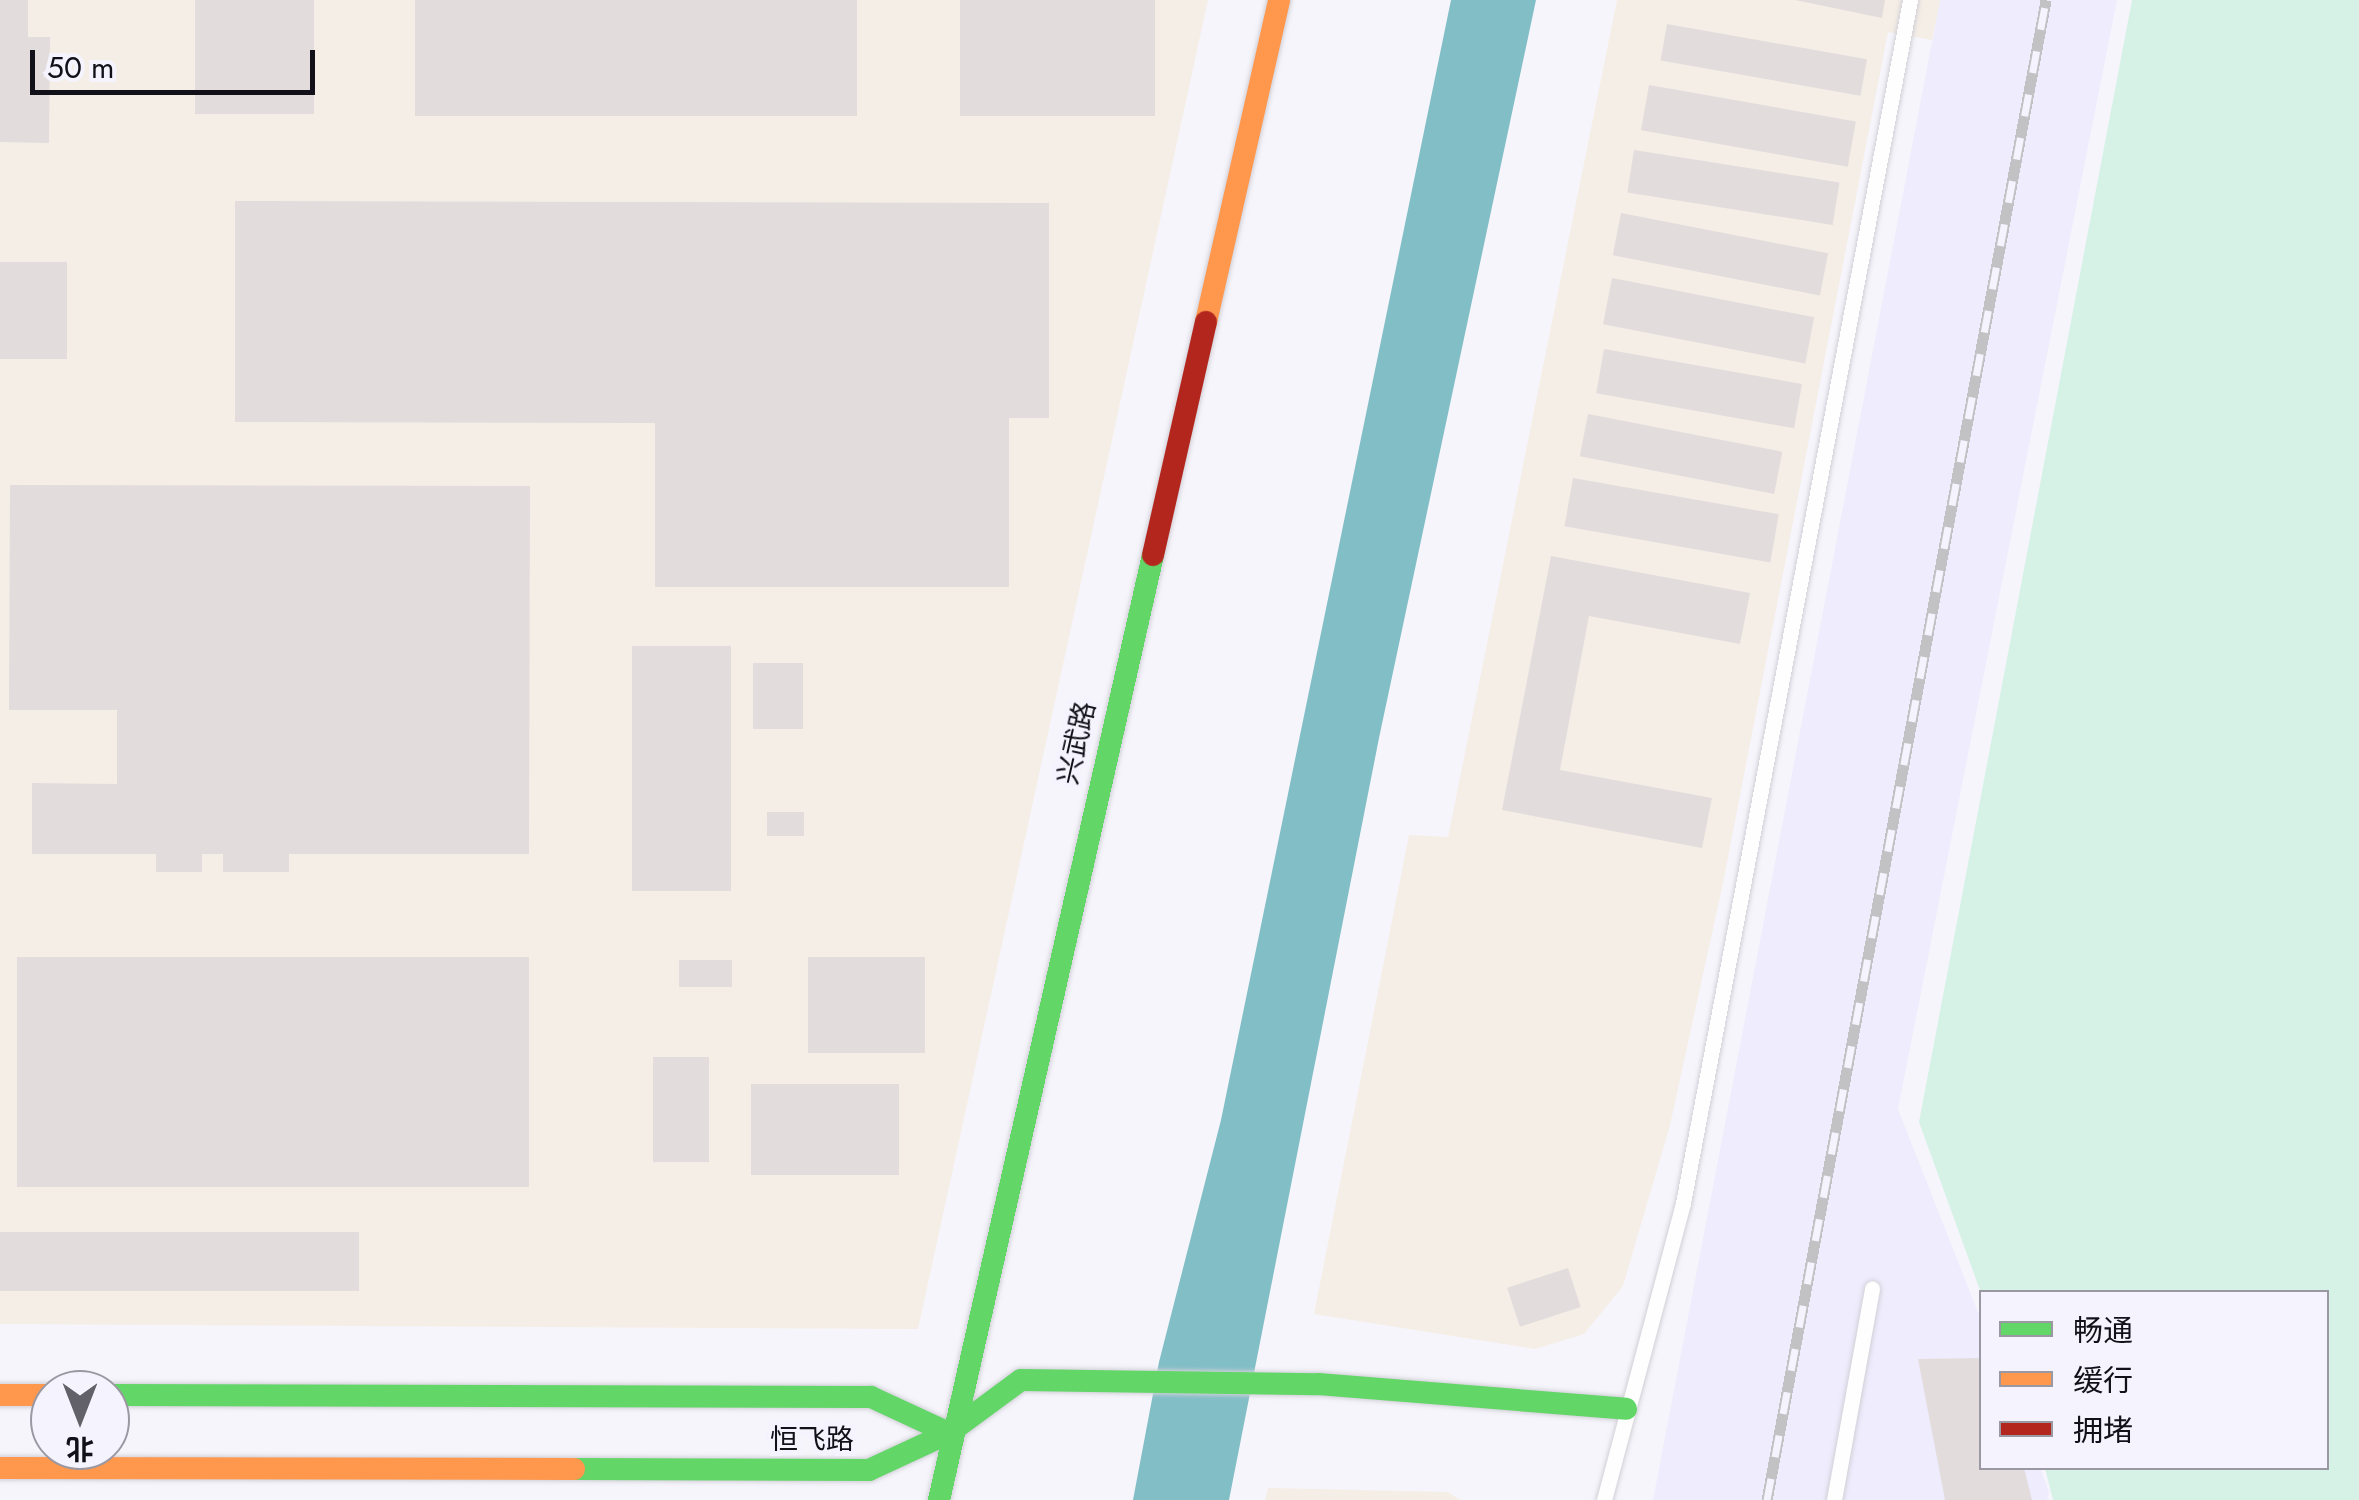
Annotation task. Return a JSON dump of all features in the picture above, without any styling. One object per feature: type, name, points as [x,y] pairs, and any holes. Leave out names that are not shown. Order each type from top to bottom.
[{"type":"street","name":"兴武路","points":[[938,1500],[949,1433],[1279,0]]},
{"type":"street","points":[[949,1433],[1021,1380],[1318,1384],[1626,1408]]},
{"type":"street","points":[[0,1394],[30,1395]]},
{"type":"street","name":"恒飞路","points":[[130,1395],[872,1397],[949,1433]]},
{"type":"street","name":"恒飞路","points":[[0,1468],[869,1470],[949,1433]]},
{"type":"lane","points":[[1604,1500],[1683,1203],[1910,0]]},
{"type":"lane","points":[[1834,1500],[1872,1288]]},
{"type":"shaded area","points":[[0,0],[1208,0],[918,1329],[0,1324]]},
{"type":"shaded area","points":[[1617,0],[1940,0],[1932,40],[1888,32],[1723,883],[1670,1125],[1623,1286],[1584,1334],[1535,1349],[1314,1314],[1409,835],[1448,837]]},
{"type":"shaded area","points":[[1940,0],[2117,0],[1898,1109],[1979,1315],[1979,1470],[2041,1470],[2049,1492],[2047,1500],[1653,1500]]},
{"type":"shaded area","points":[[1268,1488],[1448,1492],[1460,1500],[1265,1500]]},
{"type":"green space","points":[[2132,0],[2359,0],[2359,1500],[2053,1500],[2046,1470],[2329,1470],[2329,1290],[1980,1290],[1919,1122]]},
{"type":"water","points":[[1451,0],[1536,0],[1379,738],[1229,1500],[1133,1500],[1159,1362],[1221,1120]]},
{"type":"building","points":[[0,0],[28,0],[28,37],[50,37],[49,143],[0,142]]},
{"type":"building","points":[[195,0],[314,0],[314,114],[195,114]]},
{"type":"building","points":[[415,0],[857,0],[857,116],[415,116]]},
{"type":"building","points":[[960,0],[1155,0],[1155,116],[960,116]]},
{"type":"building","points":[[1795,0],[1885,0],[1882,18]]},
{"type":"building","points":[[1667,24],[1867,59],[1860,96],[1661,60]]},
{"type":"building","points":[[1649,85],[1856,121],[1848,167],[1641,130]]},
{"type":"building","points":[[1634,150],[1839,183],[1833,225],[1627,192]]},
{"type":"building","points":[[235,201],[1049,203],[1049,418],[1009,418],[1009,587],[655,587],[655,423],[235,422]]},
{"type":"building","points":[[1621,213],[1828,253],[1820,295],[1613,255]]},
{"type":"building","points":[[0,262],[67,262],[67,359],[0,359]]},
{"type":"building","points":[[1612,278],[1814,317],[1805,363],[1603,324]]},
{"type":"building","points":[[1604,349],[1802,384],[1794,428],[1596,393]]},
{"type":"building","points":[[1588,414],[1782,452],[1774,494],[1580,456]]},
{"type":"building","points":[[1573,478],[1779,514],[1770,563],[1564,526]]},
{"type":"building","points":[[10,485],[530,486],[529,854],[289,854],[289,872],[223,872],[223,854],[202,854],[202,872],[156,872],[156,854],[32,854],[32,783],[117,784],[117,710],[9,710]]},
{"type":"building","points":[[1551,556],[1750,593],[1740,644],[1589,616],[1560,770],[1712,798],[1702,848],[1502,810]]},
{"type":"building","points":[[632,646],[731,646],[731,891],[632,891]]},
{"type":"building","points":[[753,663],[803,663],[803,729],[753,729]]},
{"type":"building","points":[[767,812],[804,812],[804,836],[767,836]]},
{"type":"building","points":[[17,957],[529,957],[529,1187],[17,1187]]},
{"type":"building","points":[[808,957],[925,957],[925,1053],[808,1053]]},
{"type":"building","points":[[679,960],[732,960],[732,987],[679,987]]},
{"type":"building","points":[[653,1057],[709,1057],[709,1162],[653,1162]]},
{"type":"building","points":[[751,1084],[899,1084],[899,1175],[751,1175]]},
{"type":"building","points":[[0,1232],[359,1232],[359,1291],[0,1291]]},
{"type":"building","points":[[1568,1268],[1581,1307],[1520,1327],[1507,1288]]},
{"type":"building","points":[[1979,1358],[1979,1470],[2024,1470],[2032,1500],[1945,1500],[1918,1359]]},
{"type":"railway","points":[[1767,1500],[2046,0]]},
{"type":"traffic: fast","points":[[939,1500],[1153,555]]},
{"type":"traffic: fast","points":[[574,1469],[869,1470],[949,1433],[1021,1380],[1318,1384],[1626,1409]]},
{"type":"traffic: fast","points":[[130,1395],[871,1397],[949,1433]]},
{"type":"traffic: slow","points":[[1206,322],[1279,0]]},
{"type":"traffic: slow","points":[[0,1395],[30,1395]]},
{"type":"traffic: slow","points":[[0,1468],[574,1469]]},
{"type":"traffic: jam","points":[[1153,555],[1206,322]]}]
